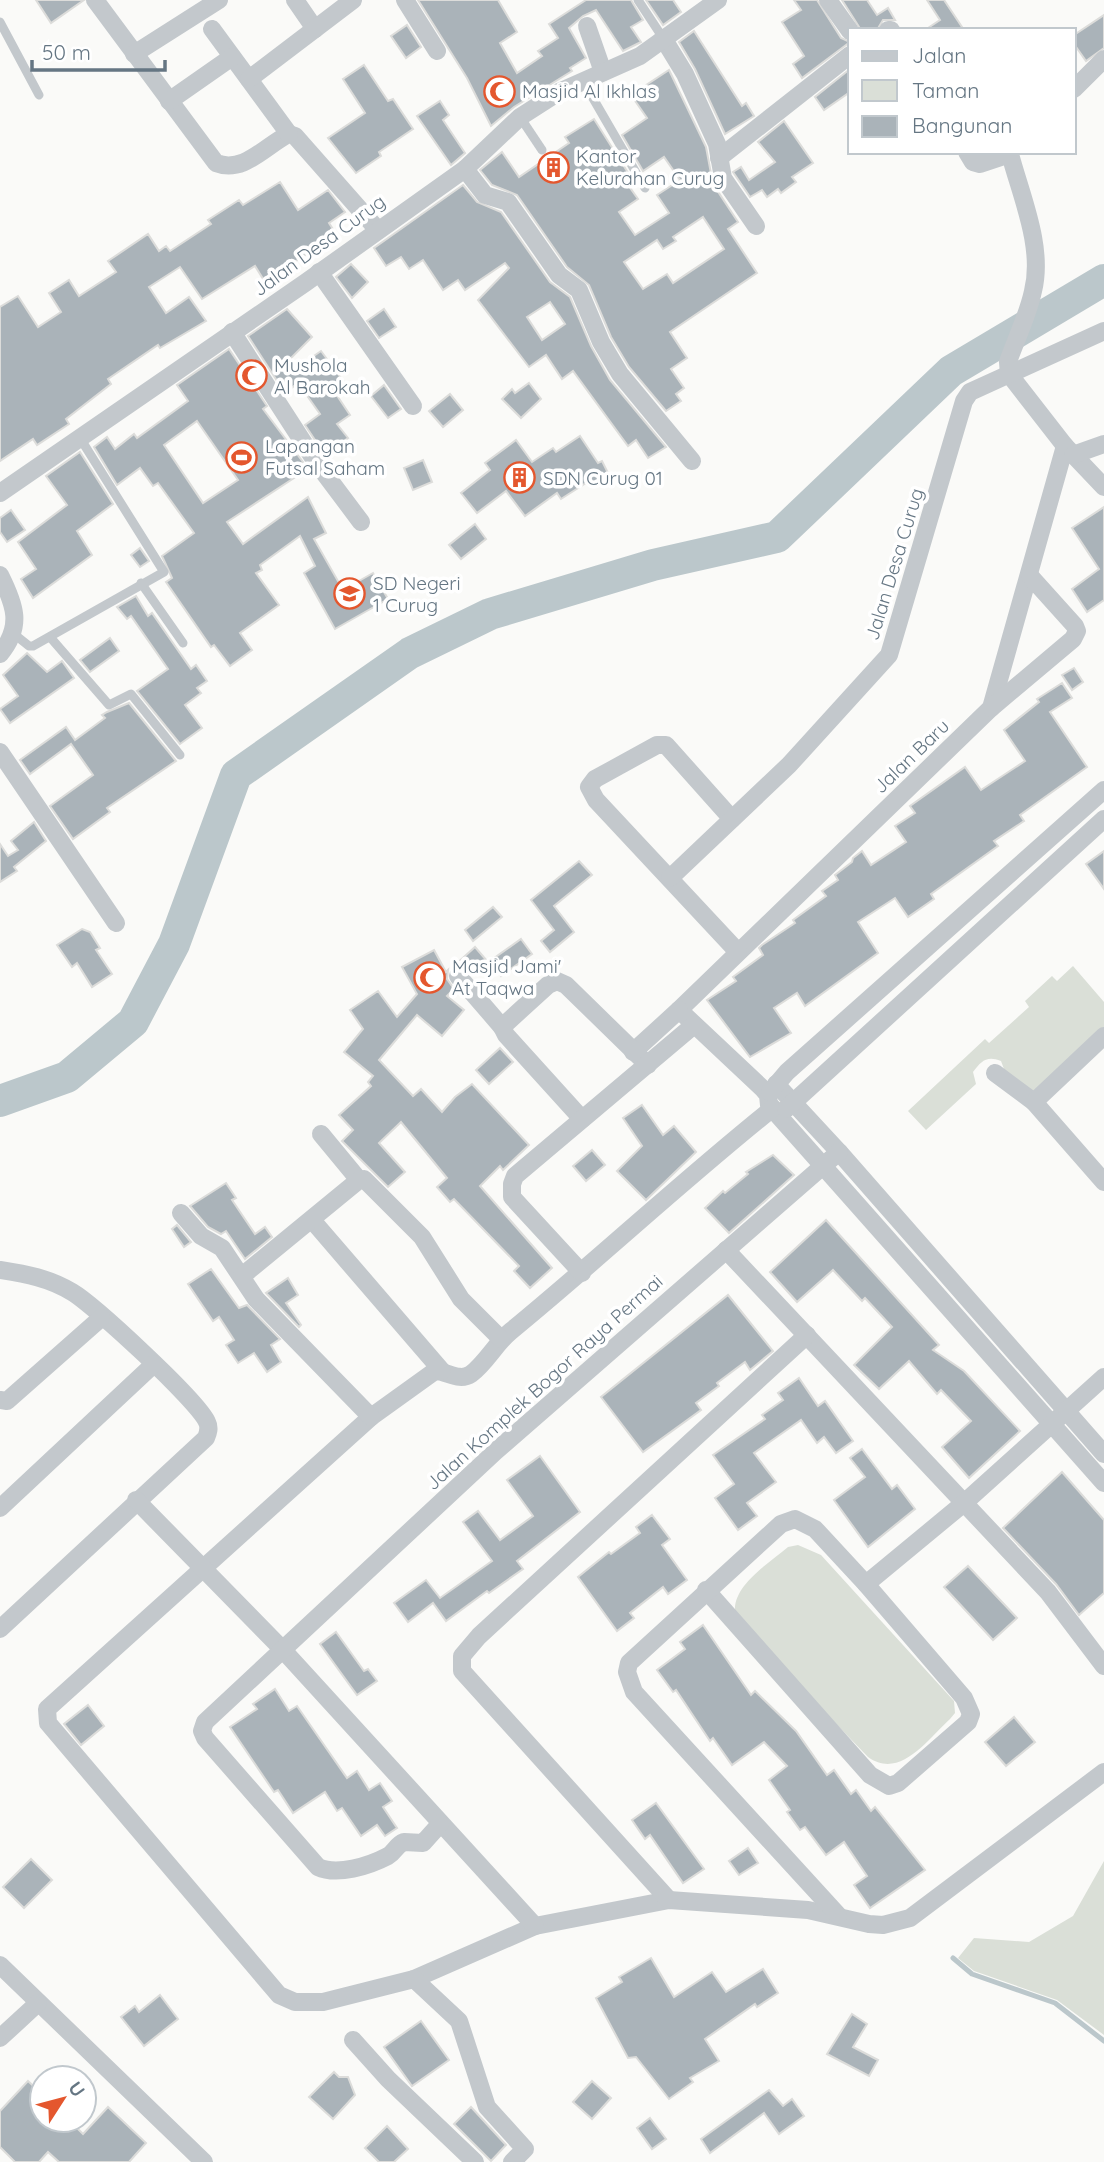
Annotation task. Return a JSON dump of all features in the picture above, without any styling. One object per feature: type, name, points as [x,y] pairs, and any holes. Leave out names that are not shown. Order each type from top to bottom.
[{"type":"street","points":[[95,0],[209,156],[225,166],[244,163],[289,134]]},
{"type":"street","points":[[134,54],[219,0]]},
{"type":"street","points":[[295,0],[315,29]]},
{"type":"street","points":[[249,79],[353,0]]},
{"type":"street","points":[[405,0],[437,51]]},
{"type":"street","name":"Jalan Desa Curug","points":[[0,493],[464,169],[520,117],[583,81],[640,56],[718,0]]},
{"type":"street","points":[[828,0],[848,28]]},
{"type":"street","points":[[586,26],[603,72]]},
{"type":"street","points":[[212,29],[289,134],[295,136],[377,229]]},
{"type":"street","points":[[663,38],[685,74],[717,144],[723,178],[756,226]]},
{"type":"street","points":[[169,101],[232,57]]},
{"type":"street","points":[[719,158],[848,57]]},
{"type":"street","points":[[1076,87],[1104,60]]},
{"type":"street","points":[[968,154],[973,162],[980,164],[1008,154]]},
{"type":"street","points":[[1011,154],[1037,266],[1033,293],[1022,318],[1009,368],[1069,450],[1104,487]]},
{"type":"street","points":[[464,169],[485,195],[508,201],[559,275],[579,290],[601,342],[620,374],[692,461]]},
{"type":"street","points":[[319,272],[412,406]]},
{"type":"street","name":"Jalan Desa Curug","points":[[670,878],[789,765],[889,654],[964,401],[980,385],[1009,368],[1104,331]]},
{"type":"street","points":[[232,332],[316,461],[360,522]]},
{"type":"street","points":[[1069,450],[1104,444]]},
{"type":"street","name":"Jalan Baru","points":[[634,1052],[991,708],[1069,450]]},
{"type":"street","points":[[0,575],[12,604],[14,634],[0,654]]},
{"type":"street","points":[[991,708],[1073,639],[1077,631],[1075,625],[1030,576]]},
{"type":"street","points":[[732,819],[666,745],[657,745],[595,779],[589,787],[590,793],[738,952]]},
{"type":"street","points":[[0,752],[116,923]]},
{"type":"street","points":[[312,1220],[442,1371],[457,1377],[471,1373],[501,1339],[582,1272],[1104,790]]},
{"type":"street","points":[[793,1101],[1104,819]]},
{"type":"street","points":[[983,899],[999,915]]},
{"type":"street","points":[[458,976],[506,1035],[582,1119]]},
{"type":"street","points":[[502,1027],[529,1001],[557,981],[648,1065]]},
{"type":"street","points":[[679,1010],[772,1099],[824,1165],[1104,1483]]},
{"type":"street","points":[[582,1272],[512,1197],[515,1176],[694,1025]]},
{"type":"street","points":[[1034,1102],[1104,1035]]},
{"type":"street","points":[[995,1073],[1034,1102],[1104,1182]]},
{"type":"street","points":[[772,1099],[793,1101],[1104,1454]]},
{"type":"street","points":[[321,1134],[359,1180],[369,1182],[422,1237],[461,1299],[501,1339]]},
{"type":"street","name":"Jalan Komplek Bogor Raya Permai","points":[[440,1824],[423,1843],[404,1842],[386,1857],[338,1872],[318,1867],[202,1731],[205,1722],[496,1451],[839,1152]]},
{"type":"street","points":[[242,1276],[359,1180]]},
{"type":"street","points":[[181,1213],[201,1236],[222,1248],[256,1299],[371,1417]]},
{"type":"street","points":[[726,1250],[1048,1592],[1104,1666]]},
{"type":"street","points":[[0,1270],[49,1280],[81,1298],[154,1364],[201,1414],[209,1430],[206,1438],[136,1500],[0,1629]]},
{"type":"street","points":[[0,1400],[6,1401],[101,1318]]},
{"type":"street","points":[[669,1900],[462,1671],[462,1656],[479,1636],[807,1335]]},
{"type":"street","points":[[0,1508],[154,1364]]},
{"type":"street","points":[[442,1371],[428,1374],[371,1417],[47,1709],[48,1723],[279,1995],[295,2002],[323,2002],[414,1979],[536,1926],[669,1900],[762,1905],[838,1915],[883,1925],[910,1918],[1104,1772]]},
{"type":"street","points":[[866,1584],[964,1503],[1104,1377]]},
{"type":"street","points":[[136,1500],[283,1650],[536,1926]]},
{"type":"street","points":[[706,1590],[870,1775],[890,1786],[898,1783],[968,1722],[971,1714],[964,1698],[866,1584],[816,1529],[795,1519],[781,1524],[706,1590],[629,1663],[629,1682],[646,1705],[838,1915]]},
{"type":"street","points":[[0,1965],[204,2162]]},
{"type":"street","points":[[414,1979],[459,2021],[487,2107],[525,2149],[512,2162]]},
{"type":"street","points":[[0,2038],[38,2003]]},
{"type":"street","points":[[353,2040],[395,2086],[475,2162]]},
{"type":"lane","points":[[638,0],[663,38]]},
{"type":"lane","points":[[0,22],[39,95]]},
{"type":"lane","points":[[583,81],[645,188]]},
{"type":"lane","points":[[520,117],[542,150]]},
{"type":"lane","points":[[14,634],[29,646],[50,637],[164,572],[80,438]]},
{"type":"lane","points":[[141,583],[183,643]]},
{"type":"lane","points":[[50,637],[109,705],[131,694],[180,755]]},
{"type":"green space","points":[[1073,966],[1104,1002],[1104,1047],[1037,1108],[1007,1077],[1001,1061],[985,1060],[973,1072],[976,1084],[926,1130],[908,1111],[985,1039],[989,1043],[1029,1007],[1025,1001],[1052,976],[1057,981]]},
{"type":"green space","points":[[798,1545],[821,1555],[954,1701],[955,1713],[950,1719],[902,1761],[880,1763],[868,1757],[738,1622],[735,1611],[742,1589],[759,1570],[788,1547]]},
{"type":"green space","points":[[1104,1861],[1104,2035],[1057,2000],[974,1971],[958,1958],[974,1938],[1029,1942],[1073,1916]]},
{"type":"building","points":[[36,0],[84,0],[51,23]]},
{"type":"building","points":[[418,0],[498,0],[517,32],[500,43],[517,73],[542,56],[538,51],[558,38],[549,24],[586,0],[631,0],[643,20],[631,27],[641,42],[623,51],[596,10],[583,16],[569,28],[586,58],[570,68],[572,71],[514,107],[491,126],[467,78]]},
{"type":"building","points":[[646,0],[673,0],[681,12],[663,25]]},
{"type":"building","points":[[794,0],[817,0],[841,38],[848,41],[802,78],[793,64],[804,56],[782,22],[801,10]]},
{"type":"building","points":[[842,0],[867,0],[877,15],[888,8],[895,20],[883,20],[878,28],[860,28]]},
{"type":"building","points":[[927,0],[944,0],[963,28],[928,28],[940,20]]},
{"type":"building","points":[[1104,15],[1104,48],[1086,61],[1076,47],[1076,34]]},
{"type":"building","points":[[407,25],[421,47],[406,58],[391,36]]},
{"type":"building","points":[[694,31],[742,106],[746,103],[754,116],[725,134],[695,69],[679,42]]},
{"type":"building","points":[[364,65],[388,101],[393,99],[413,129],[379,152],[381,156],[356,173],[328,138],[365,113],[343,79]]},
{"type":"building","points":[[669,70],[706,147],[713,184],[738,222],[728,229],[757,273],[670,332],[687,358],[671,369],[684,388],[676,394],[681,401],[666,411],[629,367],[611,337],[589,285],[567,267],[517,195],[492,185],[480,170],[502,152],[519,177],[569,143],[565,137],[594,119],[632,179],[626,182],[638,199],[619,212],[635,235],[669,213],[657,195],[680,180],[664,157],[643,171],[622,135],[647,118],[631,95]],"holes":[[[703,217],[724,249],[673,283],[667,274],[643,289],[624,262],[657,240],[663,249],[676,241],[673,237]]]},
{"type":"building","points":[[848,71],[848,93],[824,110],[815,97]]},
{"type":"building","points":[[440,101],[449,115],[443,120],[465,153],[451,165],[417,116]]},
{"type":"building","points":[[784,121],[813,163],[792,177],[796,182],[781,193],[778,189],[767,197],[762,190],[750,197],[733,172],[741,167],[749,180],[775,162],[758,142]]},
{"type":"building","points":[[280,182],[298,210],[328,190],[345,212],[329,223],[336,234],[265,282],[255,266],[202,299],[180,267],[149,287],[166,313],[189,297],[206,321],[160,348],[158,345],[108,379],[111,384],[66,419],[69,424],[37,445],[33,439],[0,461],[0,307],[18,296],[38,327],[61,312],[49,293],[69,280],[79,296],[116,272],[108,261],[148,234],[159,251],[166,246],[170,251],[211,224],[208,220],[239,200],[243,205]]},
{"type":"building","points":[[463,185],[477,202],[501,212],[550,282],[570,297],[591,346],[610,380],[666,447],[648,458],[636,440],[628,446],[573,371],[562,379],[546,355],[529,367],[478,300],[509,268],[505,263],[465,290],[458,280],[443,290],[423,260],[409,269],[401,257],[386,266],[374,248]],"holes":[[[550,302],[565,324],[542,340],[527,317]]]},
{"type":"building","points":[[351,264],[368,282],[352,298],[336,277]]},
{"type":"building","points":[[287,309],[312,337],[283,366],[289,373],[321,351],[347,386],[336,394],[350,415],[337,424],[348,438],[325,455],[305,425],[320,414],[298,383],[285,393],[248,336]]},
{"type":"building","points":[[384,309],[396,327],[379,338],[367,321]]},
{"type":"building","points":[[229,349],[267,406],[263,409],[303,462],[290,472],[294,478],[227,522],[243,544],[308,497],[326,533],[314,539],[343,590],[373,573],[388,599],[335,629],[304,573],[315,566],[300,536],[260,565],[262,570],[256,573],[279,605],[240,633],[252,650],[230,666],[214,645],[211,647],[166,582],[172,578],[162,556],[194,533],[158,483],[153,486],[140,468],[117,485],[94,447],[107,437],[115,449],[134,434],[137,438],[188,401],[177,385]],"holes":[[[197,421],[238,480],[203,503],[164,445]]]},
{"type":"building","points":[[529,383],[541,399],[521,418],[502,399],[512,389],[515,393]]},
{"type":"building","points":[[384,385],[401,409],[388,418],[371,396]]},
{"type":"building","points":[[450,394],[463,410],[443,427],[429,411]]},
{"type":"building","points":[[580,436],[598,463],[602,461],[609,475],[588,485],[586,483],[561,499],[557,493],[525,516],[506,491],[477,513],[461,493],[490,470],[485,463],[516,440],[532,462],[553,448],[556,452]]},
{"type":"building","points":[[80,452],[113,504],[77,531],[92,555],[33,598],[21,579],[36,569],[18,542],[67,505],[46,476]]},
{"type":"building","points":[[423,460],[432,482],[413,490],[404,468]]},
{"type":"building","points":[[1104,507],[1104,600],[1087,612],[1072,589],[1099,569],[1072,528]]},
{"type":"building","points":[[11,510],[25,530],[7,542],[0,532],[0,518]]},
{"type":"building","points":[[475,524],[486,539],[461,559],[449,545]]},
{"type":"building","points":[[140,548],[149,561],[140,567],[131,555]]},
{"type":"building","points":[[136,596],[148,616],[152,613],[191,669],[196,665],[207,681],[197,688],[201,693],[185,705],[202,728],[180,744],[137,691],[168,669],[131,616],[127,619],[117,607]]},
{"type":"building","points":[[110,638],[119,651],[90,672],[80,660]]},
{"type":"building","points":[[27,653],[47,672],[62,661],[74,678],[10,723],[0,709],[18,696],[3,675]]},
{"type":"building","points":[[1074,668],[1083,682],[1072,690],[1062,675]]},
{"type":"building","points":[[1062,683],[1072,698],[1050,712],[1087,767],[1020,815],[1024,821],[994,841],[998,846],[931,894],[934,899],[908,917],[895,898],[858,922],[878,953],[805,1006],[797,993],[774,1008],[791,1033],[750,1057],[707,1000],[736,981],[733,977],[763,955],[759,948],[762,945],[795,923],[793,920],[826,896],[822,891],[838,880],[835,875],[852,862],[853,858],[862,851],[871,865],[906,842],[895,826],[915,813],[910,806],[965,767],[981,790],[1025,761],[1004,730],[1039,702],[1037,699]]},
{"type":"building","points":[[129,703],[176,761],[107,808],[110,812],[73,839],[50,806],[93,775],[71,744],[30,774],[20,760],[66,727],[75,740],[105,718],[102,715]]},
{"type":"building","points":[[34,822],[46,841],[14,867],[17,871],[0,882],[0,844],[8,856],[18,850],[11,841]]},
{"type":"building","points":[[1104,851],[1104,889],[1086,864]]},
{"type":"building","points":[[579,861],[592,875],[554,906],[574,932],[550,952],[541,941],[554,930],[531,900]]},
{"type":"building","points":[[493,907],[502,917],[473,941],[465,930]]},
{"type":"building","points":[[82,929],[90,932],[100,948],[96,950],[112,974],[92,987],[77,963],[72,967],[57,945]]},
{"type":"building","points":[[521,939],[532,954],[501,976],[490,961]]},
{"type":"building","points":[[475,947],[487,961],[472,974],[462,966],[454,966]]},
{"type":"building","points":[[434,950],[446,972],[448,970],[447,979],[454,989],[447,996],[464,1010],[442,1036],[417,1015],[379,1060],[413,1096],[421,1089],[442,1112],[472,1084],[529,1145],[503,1170],[500,1166],[480,1186],[552,1268],[530,1288],[514,1271],[519,1266],[454,1199],[450,1202],[437,1187],[447,1178],[401,1122],[379,1143],[405,1172],[388,1187],[342,1141],[353,1130],[339,1115],[371,1086],[368,1082],[373,1076],[344,1052],[363,1029],[350,1010],[378,991],[397,1017],[417,994],[402,967]]},
{"type":"building","points":[[500,1048],[513,1062],[489,1084],[476,1070]]},
{"type":"building","points":[[642,1105],[663,1135],[674,1126],[696,1152],[646,1200],[617,1171],[642,1146],[623,1118]]},
{"type":"building","points":[[592,1150],[605,1165],[586,1181],[573,1166]]},
{"type":"building","points":[[773,1155],[794,1175],[729,1233],[705,1208],[723,1191],[725,1193],[748,1174],[746,1172]]},
{"type":"building","points":[[226,1183],[236,1198],[232,1200],[255,1234],[265,1227],[272,1237],[245,1259],[226,1231],[221,1234],[208,1227],[190,1206]]},
{"type":"building","points":[[826,1220],[939,1345],[933,1350],[964,1371],[1020,1431],[969,1478],[942,1447],[971,1421],[941,1390],[937,1394],[909,1361],[879,1389],[854,1365],[892,1327],[865,1298],[862,1301],[833,1270],[797,1302],[770,1272]]},
{"type":"building","points":[[177,1225],[191,1242],[184,1247],[172,1229]]},
{"type":"building","points":[[211,1269],[239,1308],[247,1305],[280,1339],[271,1345],[281,1362],[267,1372],[254,1353],[238,1363],[226,1345],[234,1340],[219,1317],[213,1321],[188,1284]]},
{"type":"building","points":[[288,1278],[298,1295],[286,1303],[301,1325],[299,1327],[266,1293]]},
{"type":"building","points":[[728,1295],[773,1351],[750,1370],[745,1362],[717,1383],[719,1386],[696,1403],[701,1410],[643,1452],[601,1397]]},
{"type":"building","points":[[799,1378],[818,1406],[825,1401],[853,1441],[836,1453],[824,1437],[817,1443],[801,1420],[754,1453],[776,1482],[747,1503],[757,1516],[738,1530],[715,1498],[734,1484],[713,1455],[765,1419],[762,1415],[783,1400],[778,1393]]},
{"type":"building","points":[[862,1449],[892,1489],[897,1485],[915,1509],[868,1547],[834,1500],[865,1477],[850,1458]]},
{"type":"building","points":[[540,1456],[580,1512],[517,1561],[523,1569],[446,1621],[433,1603],[408,1622],[394,1603],[426,1580],[440,1598],[492,1561],[463,1522],[478,1511],[500,1540],[533,1516],[507,1480]]},
{"type":"building","points":[[1062,1472],[1104,1520],[1104,1593],[1079,1615],[1056,1584],[1003,1528]]},
{"type":"building","points":[[652,1515],[670,1539],[662,1545],[687,1580],[668,1594],[663,1587],[630,1613],[634,1618],[617,1631],[578,1577],[609,1552],[611,1554],[640,1533],[636,1527]]},
{"type":"building","points":[[968,1566],[1017,1618],[993,1640],[944,1587]]},
{"type":"building","points":[[703,1625],[751,1695],[755,1691],[796,1731],[827,1775],[834,1770],[851,1794],[856,1790],[871,1811],[875,1807],[925,1870],[870,1908],[854,1885],[867,1876],[844,1842],[826,1855],[805,1827],[800,1830],[787,1812],[790,1810],[769,1780],[787,1766],[764,1742],[732,1765],[713,1738],[710,1741],[676,1690],[673,1692],[657,1670],[685,1649],[680,1642]]},
{"type":"building","points":[[336,1632],[364,1671],[368,1669],[377,1681],[357,1695],[320,1644]]},
{"type":"building","points":[[275,1689],[289,1711],[297,1706],[347,1778],[357,1771],[369,1790],[380,1783],[392,1801],[383,1807],[397,1828],[385,1836],[377,1825],[361,1836],[342,1808],[337,1811],[325,1792],[293,1813],[278,1790],[274,1792],[230,1727],[257,1709],[253,1704]]},
{"type":"building","points":[[88,1705],[104,1726],[81,1745],[64,1724]]},
{"type":"building","points":[[1014,1717],[1035,1742],[1006,1766],[985,1742]]},
{"type":"building","points":[[656,1803],[704,1869],[683,1883],[650,1835],[645,1839],[632,1820]]},
{"type":"building","points":[[748,1848],[758,1863],[739,1875],[729,1861]]},
{"type":"building","points":[[31,1859],[52,1880],[24,1908],[3,1887]]},
{"type":"building","points":[[651,1958],[674,1997],[712,1972],[726,1992],[763,1969],[778,1993],[757,2007],[755,2004],[705,2039],[719,2061],[690,2078],[693,2082],[669,2099],[636,2057],[628,2058],[596,1998],[622,1982],[619,1977]]},
{"type":"building","points":[[160,1995],[178,2019],[144,2046],[121,2017],[135,2006],[139,2012]]},
{"type":"building","points":[[852,2014],[867,2024],[853,2047],[878,2060],[869,2076],[827,2054]]},
{"type":"building","points":[[421,2021],[449,2060],[412,2086],[384,2047]]},
{"type":"building","points":[[334,2072],[339,2077],[348,2077],[355,2095],[333,2119],[309,2097]]},
{"type":"building","points":[[28,2081],[28,2134],[98,2134],[98,2118],[108,2107],[146,2143],[129,2162],[59,2162],[48,2152],[39,2162],[15,2162],[0,2147],[0,2111]]},
{"type":"building","points":[[592,2081],[611,2098],[592,2119],[573,2102]]},
{"type":"building","points":[[769,2090],[783,2106],[792,2099],[804,2116],[779,2134],[764,2113],[710,2153],[701,2139]]},
{"type":"building","points":[[471,2107],[506,2145],[491,2161],[454,2124]]},
{"type":"building","points":[[650,2118],[666,2139],[652,2149],[637,2128]]},
{"type":"building","points":[[387,2126],[408,2149],[394,2162],[379,2162],[365,2148]]},
{"type":"waterway","points":[[0,1101],[67,1077],[133,1022],[174,944],[236,775],[410,653],[490,614],[653,565],[777,537],[951,371],[1104,280]]},
{"type":"waterway","points":[[953,1958],[972,1974],[1055,2003],[1104,2041]]},
{"type":"place","name":"Masjid Al Ikhlas","points":[[499,91]]},
{"type":"place","name":"Kantor Kelurahan Curug","points":[[553,167]]},
{"type":"place","name":"Mushola Al Barokah","points":[[251,376]]},
{"type":"place","name":"Lapangan Futsal Saham","points":[[242,457]]},
{"type":"place","name":"SDN Curug 01","points":[[520,478]]},
{"type":"place","name":"SD Negeri 1 Curug","points":[[350,594]]},
{"type":"place","name":"Masjid Jami' At Taqwa","points":[[429,977]]}]
